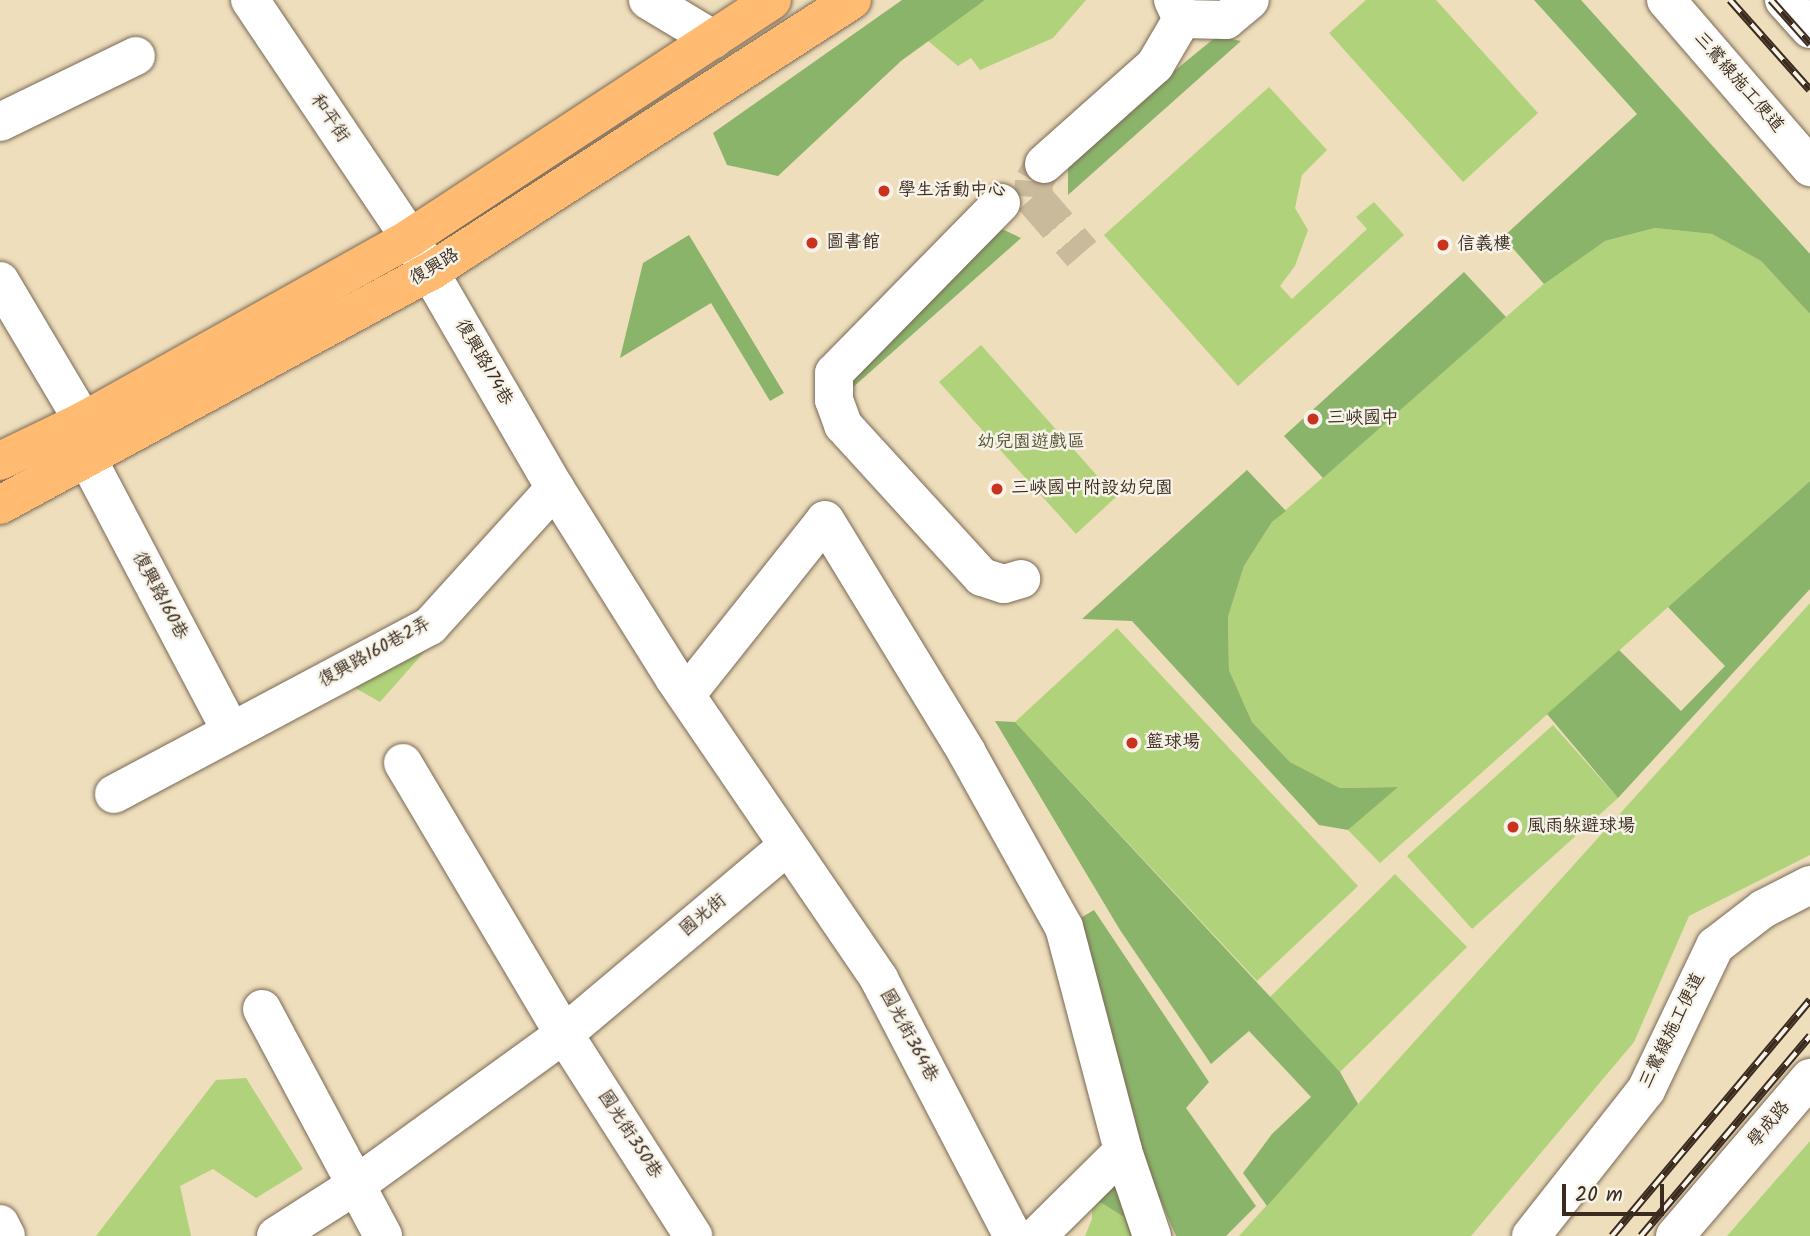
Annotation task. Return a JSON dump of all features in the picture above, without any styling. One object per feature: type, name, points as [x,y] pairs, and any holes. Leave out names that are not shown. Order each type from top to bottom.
[{"type":"main road","points":[[0,461],[83,421],[410,238],[772,0]]},
{"type":"main road","name":"復興路","points":[[0,505],[88,460],[430,272],[852,0]]},
{"type":"street","name":"和平街","points":[[250,0],[410,238]]},
{"type":"street","points":[[649,0],[713,39]]},
{"type":"street","points":[[1044,164],[1155,65],[1178,10],[1226,20],[1250,0]]},
{"type":"street","name":"三鶯線施工便道","points":[[1666,0],[1810,167]]},
{"type":"street","points":[[1784,0],[1810,29]]},
{"type":"street","points":[[0,122],[136,56]]},
{"type":"street","points":[[1001,203],[834,373],[834,400],[844,425],[982,577],[1004,584],[1021,579]]},
{"type":"street","name":"復興路174巷","points":[[410,238],[555,488]]},
{"type":"street","points":[[0,281],[83,421]]},
{"type":"street","name":"復興路160巷","points":[[88,460],[231,731]]},
{"type":"street","points":[[555,488],[665,681],[787,846]]},
{"type":"street","name":"復興路160巷2弄","points":[[114,794],[430,626],[555,488]]},
{"type":"street","points":[[665,681],[825,520],[967,752],[1064,927],[1123,1151],[1152,1236]]},
{"type":"street","name":"國光街350巷","points":[[403,763],[564,1034],[693,1236]]},
{"type":"street","name":"國光街","points":[[276,1236],[353,1187],[564,1034],[787,846]]},
{"type":"street","name":"國光街364巷","points":[[787,846],[878,979],[1013,1236]]},
{"type":"street","name":"三鶯線施工便道","points":[[1531,1236],[1646,1090],[1714,946],[1763,909],[1810,885]]},
{"type":"street","points":[[261,1009],[353,1187],[383,1236]]},
{"type":"street","name":"學成路","points":[[1675,1236],[1810,1078]]},
{"type":"street","points":[[1037,1236],[1123,1151]]},
{"type":"street","points":[[0,1224],[6,1236]]},
{"type":"green space","points":[[902,0],[985,0],[901,61],[778,176],[727,165],[713,133]]},
{"type":"green space","points":[[985,0],[1086,0],[1053,38],[980,70],[971,58],[958,66],[927,40]]},
{"type":"green space","points":[[1366,0],[1436,0],[1538,113],[1463,182],[1329,33]]},
{"type":"green space","points":[[1534,0],[1581,0],[1810,254],[1810,314],[1761,261],[1712,234],[1655,228],[1605,241],[1544,284],[1503,237],[1637,114]]},
{"type":"green space","points":[[1217,36],[1241,41],[1068,195],[1068,158]]},
{"type":"green space","points":[[1269,87],[1327,150],[1302,175],[1295,208],[1308,230],[1295,266],[1280,286],[1292,299],[1367,229],[1356,217],[1374,202],[1404,235],[1238,386],[1104,235]]},
{"type":"green space","points":[[987,222],[1021,238],[851,389],[843,360]]},
{"type":"green space","points":[[1655,228],[1712,234],[1761,261],[1810,314],[1810,481],[1380,863],[1348,830],[1397,787],[1340,788],[1290,762],[1252,722],[1229,670],[1228,617],[1244,566],[1272,522],[1563,267],[1605,241]]},
{"type":"green space","points":[[689,235],[784,393],[770,401],[711,303],[620,358],[643,263]]},
{"type":"green space","points":[[1464,272],[1506,317],[1323,478],[1284,436]]},
{"type":"green space","name":"幼兒園遊戲區","points":[[981,345],[1116,497],[1076,534],[939,382]]},
{"type":"green space","points":[[1247,470],[1286,511],[1272,522],[1244,566],[1228,617],[1229,670],[1252,722],[1290,762],[1340,788],[1398,787],[1348,830],[1319,825],[1132,621],[1082,619]]},
{"type":"green space","points":[[1810,481],[1810,589],[1618,798],[1547,714],[1619,650],[1681,711],[1725,666],[1668,607]]},
{"type":"green space","points":[[1810,603],[1810,855],[1689,916],[1634,1042],[1471,1236],[1239,1236]]},
{"type":"green space","points":[[1117,628],[1358,886],[1257,981],[1015,722]]},
{"type":"green space","points":[[441,633],[380,702],[341,680]]},
{"type":"green space","points":[[995,721],[1015,722],[1340,1072],[1358,1104],[1267,1206],[1243,1173],[1272,1134],[1311,1097],[1249,1031],[1211,1064],[1120,930]]},
{"type":"green space","name":"風雨躲避球場","points":[[1553,725],[1618,798],[1472,929],[1407,856]]},
{"type":"green space","points":[[1395,874],[1467,947],[1340,1072],[1268,999]]},
{"type":"green space","points":[[1094,910],[1209,1082],[1186,1108],[1256,1206],[1226,1236],[1176,1236],[1136,1144],[1077,920]]},
{"type":"green space","points":[[246,1078],[303,1169],[256,1198],[213,1169],[180,1186],[191,1236],[96,1236],[216,1080]]},
{"type":"green space","points":[[1810,1141],[1810,1236],[1727,1236]]},
{"type":"green space","points":[[1118,1169],[1141,1236],[1130,1236],[1124,1217],[1092,1197]]},
{"type":"green space","points":[[1092,1197],[1124,1217],[1130,1236],[1085,1236],[1092,1219]]},
{"type":"tunnel","points":[[1044,164],[1034,181],[1033,197],[1082,254]]},
{"type":"railway","points":[[1730,0],[1810,90]]},
{"type":"railway","points":[[1771,0],[1810,44]]},
{"type":"railway","points":[[1612,1236],[1810,1000]]},
{"type":"railway","points":[[1641,1236],[1810,1036]]},
{"type":"place","name":"學生活動中心","points":[[884,191]]},
{"type":"place","name":"圖書館","points":[[812,243]]},
{"type":"place","name":"信義樓","points":[[1443,245]]},
{"type":"place","name":"三峽國中","points":[[1313,419]]},
{"type":"place","name":"三峽國中附設幼兒園","points":[[997,489]]},
{"type":"place","name":"籃球場","points":[[1132,743]]},
{"type":"place","name":"風雨躲避球場","points":[[1513,827]]}]
